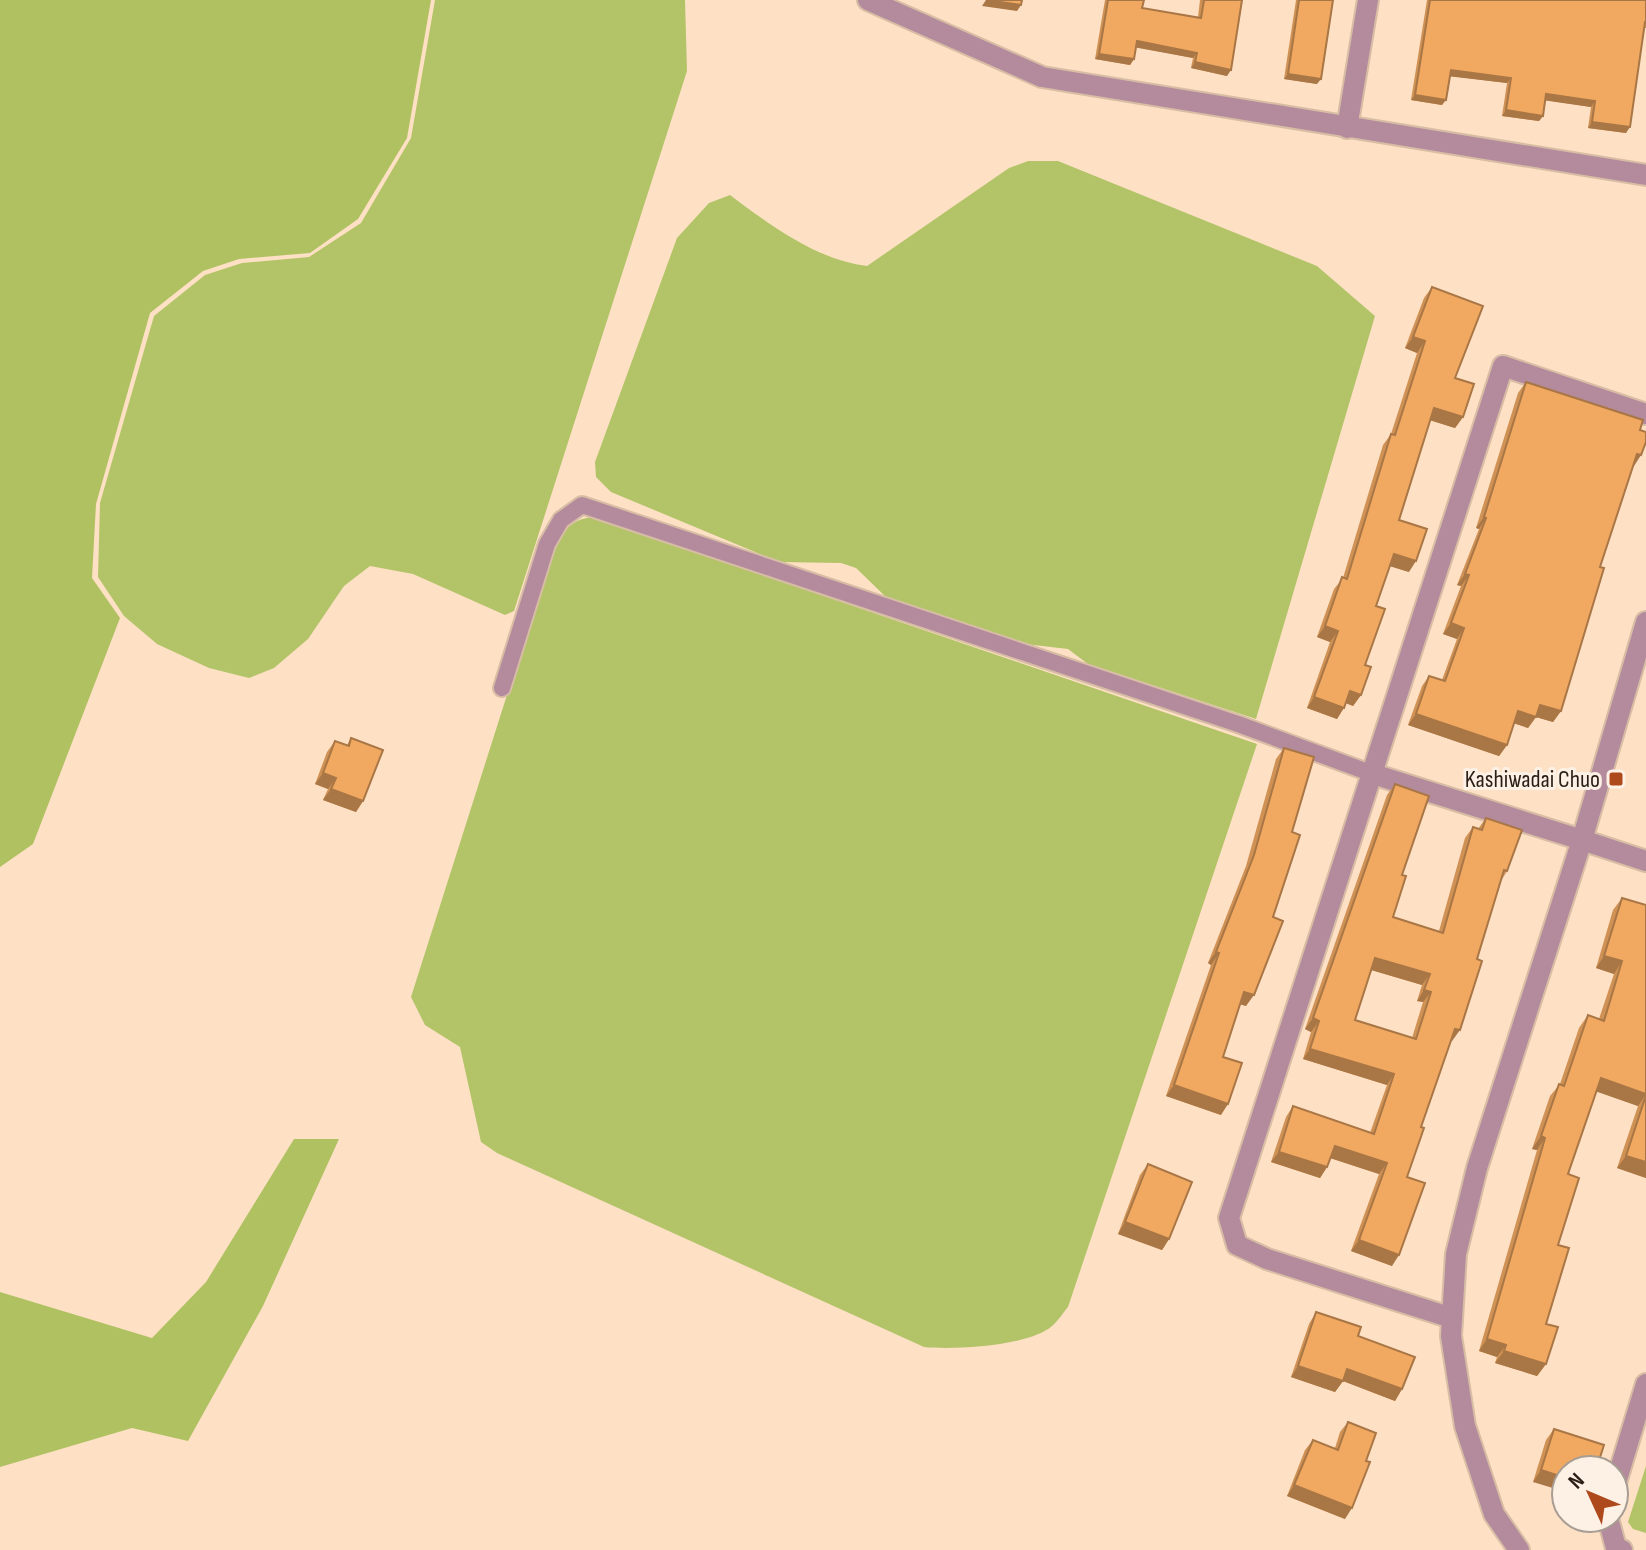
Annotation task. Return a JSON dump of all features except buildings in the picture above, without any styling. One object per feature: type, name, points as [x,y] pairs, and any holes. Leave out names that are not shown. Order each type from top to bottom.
[{"type":"street","points":[[868,0],[1042,77],[1646,175]]},
{"type":"street","points":[[1347,128],[1368,0]]},
{"type":"street","points":[[1452,1318],[1267,1259],[1237,1245],[1229,1218],[1503,366],[1646,414]]},
{"type":"street","points":[[1519,1550],[1494,1514],[1465,1426],[1451,1336],[1456,1254],[1477,1168],[1582,840],[1646,622]]},
{"type":"street","points":[[1373,774],[1646,861]]},
{"type":"street","points":[[1625,1454],[1646,1384]]},
{"type":"street","points":[[1612,1534],[1616,1548],[1622,1550]]},
{"type":"lane","points":[[502,688],[547,544],[561,520],[582,505],[1193,709],[1373,774]]},
{"type":"green space","points":[[0,0],[431,0],[407,138],[358,219],[310,253],[239,259],[203,271],[150,313],[96,504],[92,578],[120,618],[33,844],[0,867]]},
{"type":"green space","points":[[435,0],[685,0],[687,71],[514,611],[505,615],[413,574],[370,566],[344,586],[308,639],[274,668],[249,678],[209,668],[157,644],[124,616],[98,577],[100,503],[154,316],[205,275],[242,263],[309,257],[361,223],[411,138]]},
{"type":"green space","points":[[1028,161],[1058,161],[1317,266],[1375,316],[1256,719],[1088,664],[1068,649],[1025,644],[887,598],[856,568],[841,563],[779,562],[611,492],[596,477],[595,462],[677,238],[709,203],[730,195],[812,249],[867,266],[1009,168]]},
{"type":"green space","points":[[593,517],[1257,744],[1068,1307],[1054,1324],[1041,1333],[991,1345],[924,1347],[497,1153],[481,1142],[460,1047],[425,1025],[411,997],[554,547],[569,526]]},
{"type":"green space","points":[[294,1139],[339,1139],[263,1306],[188,1441],[132,1428],[0,1467],[0,1292],[152,1338],[206,1282]]},
{"type":"green space","points":[[1646,1466],[1646,1533],[1633,1529],[1630,1516]]},
{"type":"place","name":"Kashiwadai Chuo","points":[[1616,779]]}]
